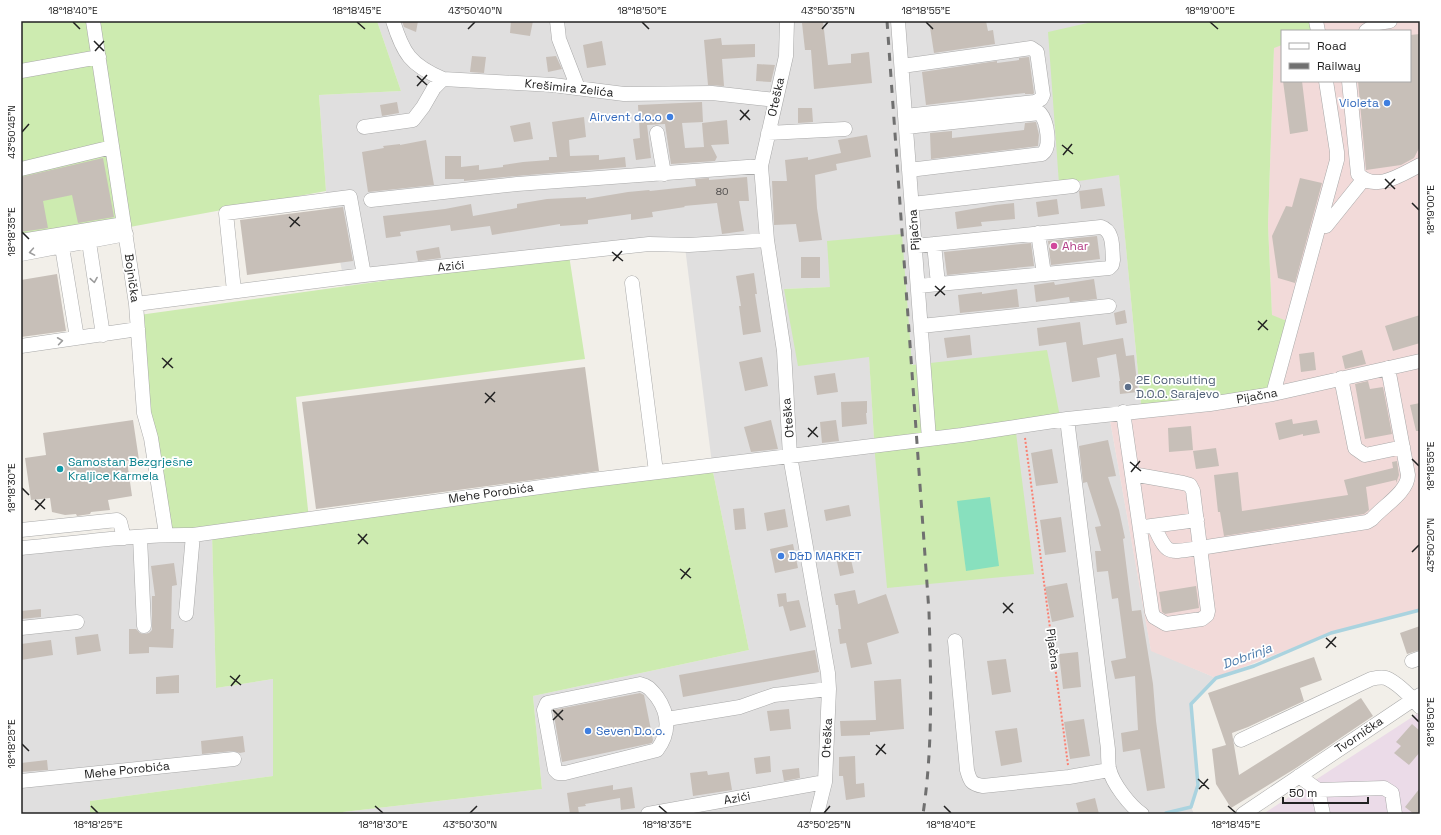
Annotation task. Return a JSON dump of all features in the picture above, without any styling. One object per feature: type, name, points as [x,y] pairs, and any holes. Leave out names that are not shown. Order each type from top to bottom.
[{"type":"street","name":"Bojnička","points":[[93,21],[136,304],[144,413],[151,438],[166,534]]},
{"type":"street","name":"Krešimira Zelića","points":[[393,21],[397,37],[408,56],[430,73],[443,79],[553,85],[624,94],[712,92],[776,100]]},
{"type":"street","points":[[557,21],[559,40],[578,88]]},
{"type":"street","name":"Oteška","points":[[787,21],[786,56],[762,166],[767,240],[784,351],[790,456],[827,666],[829,689],[825,782],[817,814]]},
{"type":"street","name":"Pijačna","points":[[898,21],[929,439]]},
{"type":"street","points":[[1368,30],[1382,22]]},
{"type":"street","points":[[902,66],[1031,48],[1037,52],[1043,95],[1041,99],[1035,102],[906,122]]},
{"type":"street","points":[[21,71],[99,57]]},
{"type":"street","points":[[364,127],[412,120],[423,107],[434,88],[443,79]]},
{"type":"street","points":[[1273,394],[1337,160],[1326,82]]},
{"type":"street","points":[[1349,82],[1358,174],[1363,180],[1382,183],[1420,165]]},
{"type":"street","points":[[906,122],[1040,113],[1043,117],[1048,142],[1046,152],[1042,154],[909,170]]},
{"type":"street","points":[[768,133],[846,129]]},
{"type":"street","points":[[657,133],[664,174]]},
{"type":"street","points":[[21,169],[112,146]]},
{"type":"street","points":[[371,200],[517,184],[762,166]]},
{"type":"street","points":[[1326,226],[1363,180]]},
{"type":"street","points":[[912,204],[1074,186]]},
{"type":"street","points":[[234,292],[226,213],[350,198],[364,275]]},
{"type":"street","points":[[915,246],[1101,227],[1106,228],[1110,232],[1113,260],[1112,265],[1109,268],[918,286]]},
{"type":"street","points":[[21,241],[125,229]]},
{"type":"street","points":[[21,254],[89,242],[125,229]]},
{"type":"street","points":[[1038,233],[1044,274]]},
{"type":"street","name":"Azići","points":[[136,304],[364,275],[648,244],[689,245],[767,240]]},
{"type":"street","points":[[89,242],[103,335]]},
{"type":"street","points":[[934,244],[938,284]]},
{"type":"street","points":[[62,247],[77,338]]},
{"type":"street","points":[[632,283],[656,472]]},
{"type":"street","points":[[921,326],[1109,306]]},
{"type":"street","points":[[21,346],[138,329]]},
{"type":"street","name":"Pijačna","points":[[790,456],[929,439],[1067,418],[1210,404],[1273,394],[1420,361]]},
{"type":"street","points":[[1147,527],[1166,549],[1172,552],[1367,522],[1401,492],[1414,474],[1403,447],[1388,368]]},
{"type":"street","points":[[1341,378],[1355,448],[1365,455],[1403,447]]},
{"type":"street","points":[[1123,412],[1132,474],[1147,527],[1152,612],[1154,617],[1166,624],[1202,619],[1207,615],[1208,604],[1193,491],[1190,485],[1183,483],[1132,474]]},
{"type":"street","points":[[1067,418],[1107,741],[1109,770],[1125,798],[1142,814]]},
{"type":"street","name":"Mehe Porobića","points":[[24,547],[166,534],[193,535],[584,481],[790,456]]},
{"type":"street","points":[[24,547],[24,529],[117,520],[120,522],[124,538]]},
{"type":"street","points":[[1147,527],[1197,520]]},
{"type":"street","points":[[186,614],[193,535]]},
{"type":"street","points":[[140,537],[144,626]]},
{"type":"street","points":[[21,628],[77,622]]},
{"type":"street","points":[[954,641],[967,770],[970,780],[974,785],[982,786],[1069,777],[1109,770]]},
{"type":"street","points":[[1241,740],[1371,679],[1386,678],[1418,700]]},
{"type":"street","points":[[640,684],[647,685],[651,689],[662,705],[667,719],[667,729],[661,744],[656,750],[565,773],[558,773],[555,770],[544,710],[547,703],[640,684]]},
{"type":"street","points":[[667,719],[740,707],[774,695],[829,689]]},
{"type":"street","name":"Tvornička","points":[[1243,814],[1299,776],[1418,700]]},
{"type":"street","name":"Mehe Porobića","points":[[21,781],[234,759]]},
{"type":"street","points":[[1299,776],[1318,790],[1384,788],[1392,793],[1395,814]]},
{"type":"street","name":"Azići","points":[[648,814],[825,782]]},
{"type":"street","points":[[1318,790],[1323,814]]},
{"type":"path","name":"Pijačna","points":[[1023,425],[1069,777]]},
{"type":"shaded area","points":[[377,21],[1092,21],[1059,184],[1119,174],[1142,414],[1110,420],[1151,650],[1216,678],[1191,704],[1198,785],[1191,807],[1194,814],[343,814],[343,812],[542,789],[533,696],[749,650],[713,472],[685,247],[569,255],[345,286],[326,191],[319,95],[401,91]],"holes":[[[830,287],[911,365],[875,455],[869,356],[784,289]]]},
{"type":"shaded area","points":[[1322,21],[1420,21],[1420,610],[1331,633],[1216,678],[1151,651],[1110,420],[1274,393],[1297,324],[1272,316],[1268,225],[1274,47],[1281,45],[1281,82],[1411,82],[1411,30],[1324,30]]},
{"type":"shaded area","points":[[212,532],[216,688],[273,679],[273,776],[90,801],[90,814],[21,814],[21,546]]},
{"type":"shaded area","points":[[1420,712],[1420,814],[1263,814]]},
{"type":"green space","points":[[21,21],[377,21],[401,91],[319,95],[326,191],[21,247]]},
{"type":"green space","points":[[1322,21],[1324,30],[1281,30],[1281,45],[1274,48],[1268,225],[1272,315],[1297,325],[1274,393],[1142,414],[1119,175],[1059,184],[1048,32],[1092,22]]},
{"type":"green space","points":[[902,234],[912,365],[1047,350],[1061,422],[1015,425],[1034,574],[887,588],[875,455],[869,357],[798,366],[784,289],[830,287],[827,241]]},
{"type":"green space","points":[[569,255],[585,359],[296,397],[309,519],[713,472],[749,650],[533,696],[542,789],[343,812],[343,814],[90,814],[90,801],[273,776],[273,679],[216,688],[212,533],[163,535],[132,316]]},
{"type":"green space","points":[[990,497],[999,566],[966,571],[957,501]]},
{"type":"building","points":[[402,21],[418,21],[416,32],[404,27]]},
{"type":"building","points":[[511,21],[533,21],[530,36],[510,33]]},
{"type":"building","points":[[823,21],[828,65],[851,63],[851,54],[869,52],[872,83],[814,89],[811,50],[805,50],[802,23]]},
{"type":"building","points":[[929,21],[986,21],[988,31],[993,30],[995,44],[934,53]]},
{"type":"building","name":"Violeta","points":[[1420,34],[1420,146],[1414,158],[1401,165],[1366,170],[1358,82],[1411,82],[1411,35]]},
{"type":"building","points":[[721,38],[722,45],[755,44],[755,57],[722,59],[724,86],[708,85],[704,40]]},
{"type":"building","points":[[602,41],[606,65],[587,68],[583,45]]},
{"type":"building","points":[[472,56],[486,57],[484,73],[470,72]]},
{"type":"building","points":[[556,56],[562,69],[548,72],[546,57]]},
{"type":"building","points":[[1029,57],[1033,94],[1025,93],[926,105],[922,72],[997,61],[997,63],[1019,60],[1019,58]]},
{"type":"building","points":[[757,64],[775,65],[771,82],[756,81]]},
{"type":"building","points":[[1283,82],[1302,82],[1308,131],[1290,134]]},
{"type":"building","points":[[397,102],[399,113],[382,116],[380,105]]},
{"type":"building","points":[[702,102],[703,122],[682,123],[685,148],[704,147],[702,123],[727,120],[729,144],[711,145],[717,157],[715,161],[671,164],[665,124],[647,125],[651,158],[636,160],[633,139],[640,138],[638,105]]},
{"type":"building","points":[[798,108],[812,108],[813,122],[798,123]]},
{"type":"building","points":[[584,117],[586,137],[569,140],[570,156],[599,155],[599,160],[625,157],[626,167],[464,181],[464,179],[445,179],[445,156],[461,156],[461,167],[479,165],[479,170],[503,167],[503,165],[523,162],[549,160],[549,157],[557,157],[552,122]]},
{"type":"building","points":[[530,122],[533,139],[514,142],[510,126]]},
{"type":"building","points":[[1036,122],[1039,135],[1038,146],[931,159],[930,133],[952,131],[952,138],[1024,130],[1025,123]]},
{"type":"building","points":[[867,135],[871,157],[836,164],[837,170],[815,175],[817,208],[822,240],[799,242],[796,224],[774,225],[772,181],[787,181],[785,160],[808,157],[808,160],[841,153],[838,140]]},
{"type":"building","points":[[426,140],[434,185],[368,192],[362,152],[384,148],[383,146],[400,145]]},
{"type":"building","points":[[103,158],[114,217],[78,223],[72,195],[43,201],[48,228],[21,232],[21,177]]},
{"type":"building","points":[[747,177],[749,201],[739,201],[744,231],[722,234],[717,203],[684,206],[685,207],[652,212],[653,217],[631,220],[631,214],[588,220],[588,224],[560,226],[560,224],[492,235],[490,226],[451,231],[450,225],[400,232],[401,236],[386,238],[383,216],[445,209],[471,204],[473,216],[517,208],[517,204],[547,199],[586,197],[586,199],[628,192],[696,186],[695,179],[709,178],[709,180]]},
{"type":"building","points":[[1300,178],[1322,183],[1295,283],[1278,278],[1272,236],[1286,206],[1292,207]]},
{"type":"building","points":[[1102,188],[1105,206],[1081,209],[1079,191]]},
{"type":"building","points":[[1057,199],[1059,214],[1038,217],[1036,202]]},
{"type":"building","points":[[1014,203],[1015,219],[981,222],[982,226],[957,229],[955,212]]},
{"type":"building","points":[[343,207],[353,261],[247,275],[240,220]]},
{"type":"building","points":[[1097,236],[1100,259],[1051,265],[1048,241]]},
{"type":"building","points":[[1031,243],[1034,266],[947,275],[944,252]]},
{"type":"building","points":[[439,247],[441,258],[418,261],[416,251]]},
{"type":"building","points":[[801,257],[820,257],[820,278],[801,278]]},
{"type":"building","points":[[754,273],[757,294],[755,294],[761,332],[743,335],[739,306],[741,306],[736,276]]},
{"type":"building","points":[[57,274],[66,331],[21,337],[21,280]]},
{"type":"building","points":[[1094,279],[1097,299],[1070,302],[1069,297],[1036,302],[1034,285],[1054,282],[1055,285]]},
{"type":"building","points":[[1017,289],[1019,307],[960,313],[958,295],[982,292],[982,294]]},
{"type":"building","points":[[1125,310],[1127,323],[1116,325],[1114,313]]},
{"type":"building","points":[[1420,315],[1420,343],[1393,351],[1385,326]]},
{"type":"building","points":[[1080,322],[1083,345],[1123,338],[1126,356],[1134,355],[1138,392],[1120,394],[1120,381],[1116,354],[1097,358],[1100,377],[1072,382],[1066,342],[1039,346],[1037,328]]},
{"type":"building","points":[[970,335],[972,355],[947,358],[944,338]]},
{"type":"building","points":[[1362,350],[1366,364],[1345,369],[1342,356]]},
{"type":"building","points":[[1314,352],[1316,370],[1301,372],[1299,354]]},
{"type":"building","points":[[762,357],[768,386],[745,391],[739,362]]},
{"type":"building","points":[[585,367],[599,471],[316,509],[302,402]]},
{"type":"building","points":[[835,373],[838,392],[817,395],[814,376]]},
{"type":"building","points":[[1368,381],[1370,389],[1383,387],[1392,434],[1365,439],[1355,384]]},
{"type":"building","points":[[867,401],[867,424],[842,427],[841,402]]},
{"type":"building","points":[[1420,403],[1420,431],[1416,431],[1410,405]]},
{"type":"building","points":[[1292,419],[1293,424],[1317,420],[1320,433],[1303,436],[1303,434],[1279,440],[1275,423]]},
{"type":"building","name":"Samostan Bezgrješne Kraljice Karmela","points":[[133,420],[139,460],[127,461],[132,496],[108,500],[110,510],[91,512],[90,514],[77,516],[76,514],[65,515],[52,512],[50,498],[31,500],[25,458],[46,455],[43,433]]},
{"type":"building","points":[[771,420],[778,449],[751,452],[744,427]]},
{"type":"building","points":[[836,420],[839,441],[822,443],[820,422]]},
{"type":"building","points":[[1191,426],[1193,450],[1169,452],[1168,428]]},
{"type":"building","points":[[1108,440],[1116,476],[1108,477],[1119,510],[1125,538],[1123,539],[1132,611],[1141,610],[1153,684],[1156,721],[1165,788],[1147,791],[1140,749],[1123,752],[1121,733],[1138,730],[1135,676],[1115,679],[1111,661],[1126,658],[1118,598],[1112,599],[1108,571],[1097,572],[1095,551],[1101,551],[1095,527],[1101,526],[1087,482],[1083,483],[1079,446]]},
{"type":"building","points":[[1216,448],[1219,466],[1196,469],[1193,451]]},
{"type":"building","points":[[1052,449],[1058,483],[1036,486],[1031,453]]},
{"type":"building","points":[[1397,461],[1399,475],[1396,483],[1396,480],[1366,487],[1369,510],[1364,514],[1224,536],[1220,512],[1218,512],[1214,475],[1238,472],[1242,511],[1348,495],[1344,480],[1393,468],[1392,462]]},
{"type":"building","points":[[849,505],[851,516],[826,521],[824,510]]},
{"type":"building","points":[[744,508],[746,529],[735,530],[733,509]]},
{"type":"building","points":[[785,509],[788,527],[767,531],[764,513]]},
{"type":"building","points":[[1061,517],[1066,552],[1045,555],[1040,520]]},
{"type":"building","points":[[793,544],[798,568],[775,573],[770,549]]},
{"type":"building","points":[[850,555],[854,573],[840,576],[836,557]]},
{"type":"building","points":[[174,563],[177,585],[172,586],[171,629],[174,629],[173,648],[149,647],[149,653],[129,654],[129,629],[136,629],[140,633],[144,634],[149,633],[152,630],[152,596],[155,596],[151,566]]},
{"type":"building","points":[[1067,583],[1074,617],[1052,622],[1045,587]]},
{"type":"building","points":[[1196,586],[1199,608],[1165,614],[1162,612],[1159,592]]},
{"type":"building","points":[[855,590],[858,604],[886,594],[899,633],[867,643],[872,664],[851,668],[846,643],[840,644],[838,629],[841,629],[838,605],[836,605],[834,594]]},
{"type":"building","points":[[786,593],[787,602],[799,600],[806,627],[790,631],[783,606],[779,607],[777,594]]},
{"type":"building","points":[[41,609],[41,617],[21,619],[21,611]]},
{"type":"building","points":[[1420,626],[1420,650],[1407,654],[1400,633]]},
{"type":"building","points":[[98,634],[101,651],[77,655],[75,637]]},
{"type":"building","points":[[51,640],[53,655],[21,660],[21,644]]},
{"type":"building","points":[[815,650],[819,672],[683,697],[679,675]]},
{"type":"building","points":[[1078,652],[1081,687],[1063,689],[1059,654]]},
{"type":"building","points":[[1314,657],[1322,680],[1300,688],[1304,701],[1232,733],[1239,775],[1361,698],[1373,716],[1296,768],[1231,808],[1216,784],[1212,749],[1226,745],[1208,693]]},
{"type":"building","points":[[1006,659],[1011,692],[992,695],[987,661]]},
{"type":"building","points":[[179,675],[179,693],[156,694],[156,677]]},
{"type":"building","points":[[901,679],[904,729],[870,732],[870,735],[841,736],[840,721],[876,720],[874,681]]},
{"type":"building","points":[[640,693],[644,695],[653,740],[652,743],[562,762],[553,710]]},
{"type":"building","points":[[789,709],[791,729],[770,731],[767,711]]},
{"type":"building","points":[[1084,719],[1090,756],[1070,759],[1064,722]]},
{"type":"building","points":[[1412,724],[1420,731],[1420,752],[1409,765],[1394,753],[1401,746],[1396,742]]},
{"type":"building","points":[[1017,728],[1022,762],[1001,766],[995,731]]},
{"type":"building","points":[[243,736],[245,752],[240,753],[233,751],[202,754],[201,741]]},
{"type":"building","points":[[770,756],[771,772],[756,774],[754,758]]},
{"type":"building","points":[[855,756],[856,784],[864,783],[865,797],[846,800],[843,776],[839,776],[839,757]]},
{"type":"building","points":[[47,760],[48,770],[21,772],[21,763]]},
{"type":"building","points":[[799,768],[800,778],[784,781],[782,770]]},
{"type":"building","points":[[707,771],[708,775],[729,772],[732,790],[693,796],[690,773]]},
{"type":"building","points":[[613,785],[613,790],[632,787],[635,808],[621,810],[620,798],[585,804],[586,806],[578,807],[579,814],[570,814],[567,793]]},
{"type":"building","points":[[1420,788],[1420,814],[1414,814],[1405,807]]},
{"type":"building","points":[[1095,798],[1099,814],[1079,814],[1076,803]]},
{"type":"waterway","name":"Dobrinja","points":[[1166,813],[1191,807],[1198,785],[1191,704],[1216,678],[1254,666],[1331,633],[1420,610]]},
{"type":"railway","points":[[887,21],[929,612],[931,688],[930,738],[923,814]]},
{"type":"place","name":"Violeta","points":[[1387,103]]},
{"type":"place","name":"Airvent d.o.o","points":[[670,117]]},
{"type":"place","name":"Ahar","points":[[1054,246]]},
{"type":"place","name":"2E Consulting D.O.O. Sarajevo","points":[[1128,387]]},
{"type":"place","name":"Samostan Bezgrješne Kraljice Karmela","points":[[60,469]]},
{"type":"place","name":"D&D MARKET","points":[[781,556]]},
{"type":"place","name":"Seven D.o.o.","points":[[588,731]]}]
